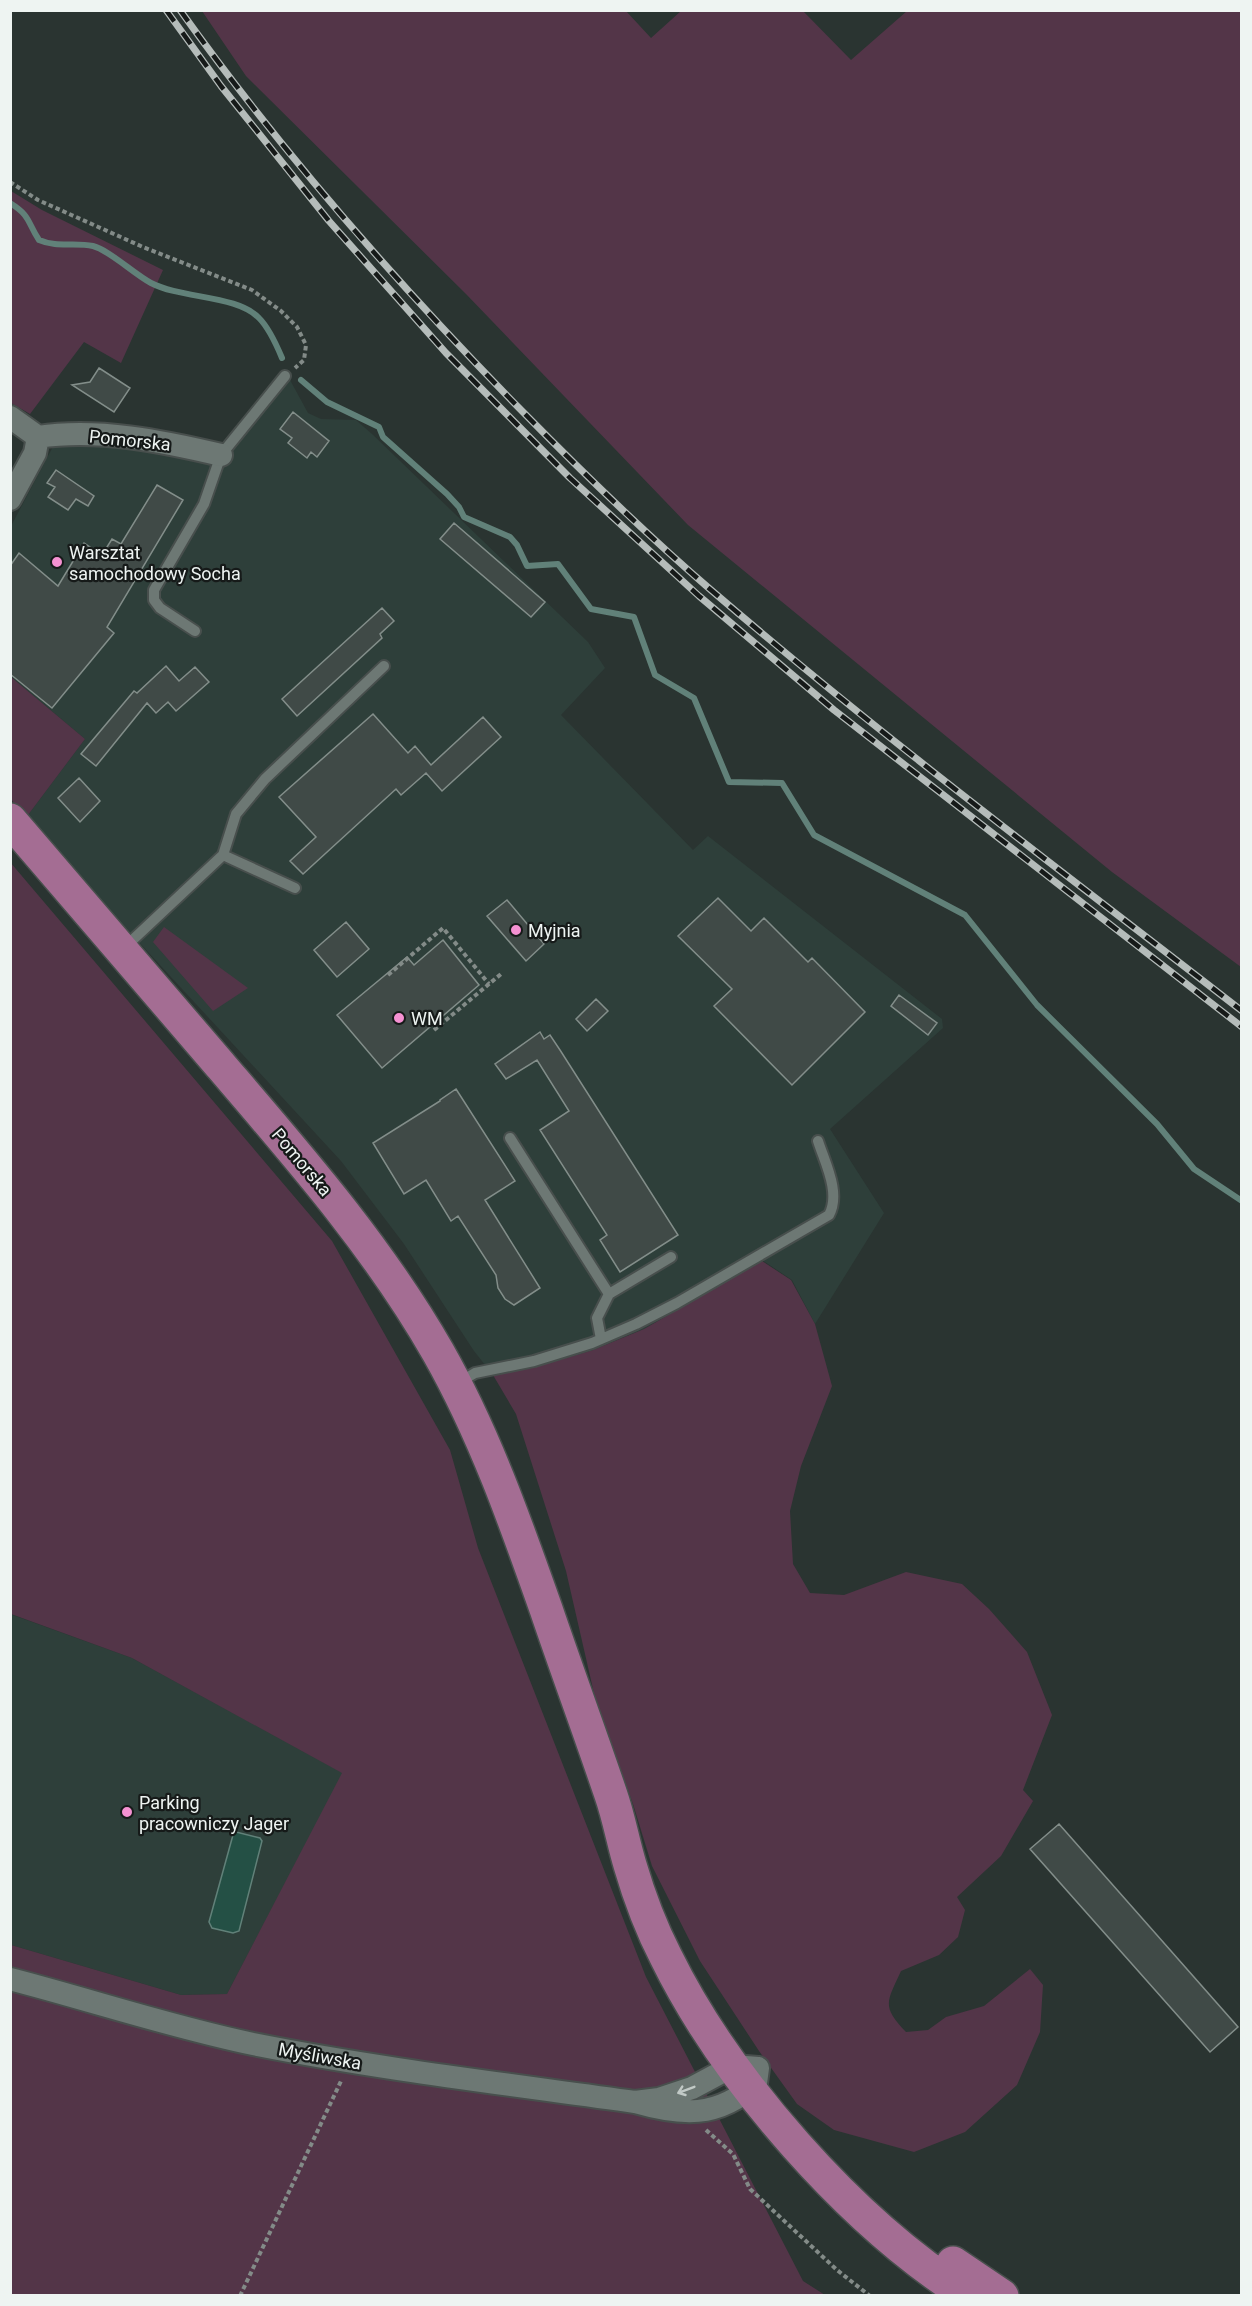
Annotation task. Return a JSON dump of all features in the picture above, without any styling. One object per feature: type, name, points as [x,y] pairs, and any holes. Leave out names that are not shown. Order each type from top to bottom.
[{"type":"main road","name":"Pomorska","points":[[10,820],[271,1124],[355,1227],[406,1300],[455,1385],[502,1488],[613,1801],[683,1949],[718,2008],[747,2074],[828,2178],[901,2246],[944,2279],[1002,2295]]},
{"type":"street","points":[[10,417],[38,437],[35,453],[10,500]]},
{"type":"street","name":"Pomorska","points":[[38,437],[71,434],[166,442],[221,455]]},
{"type":"street","name":"Myśliwska","points":[[10,1979],[201,2032],[251,2043],[350,2061],[635,2102],[660,2109],[690,2113],[703,2111],[747,2074]]},
{"type":"street","name":"Myśliwska","points":[[635,2102],[659,2098],[747,2074]]},
{"type":"lane","points":[[195,631],[160,608],[154,600],[154,590],[204,504],[221,455],[285,376]]},
{"type":"lane","points":[[122,950],[224,855],[236,814],[251,795],[273,771],[384,666]]},
{"type":"lane","points":[[224,855],[295,888]]},
{"type":"lane","points":[[510,1138],[609,1294]]},
{"type":"lane","points":[[455,1385],[475,1373],[534,1361],[601,1339],[677,1303],[829,1215],[833,1207],[834,1192],[818,1141]]},
{"type":"lane","points":[[601,1339],[597,1318],[609,1294],[671,1257]]},
{"type":"path","points":[[10,182],[38,200],[143,247],[252,290],[281,311],[297,327],[306,345],[304,360],[285,376]]},
{"type":"path","points":[[388,975],[443,928],[489,984]]},
{"type":"path","points":[[434,1030],[501,974]]},
{"type":"path","points":[[240,2295],[350,2061]]},
{"type":"path","points":[[690,2113],[733,2154],[750,2189],[837,2270],[870,2295]]},
{"type":"shaded area","points":[[202,11],[626,11],[651,38],[681,11],[803,11],[851,60],[907,11],[1241,11],[1241,967],[1112,872],[688,525],[466,294],[246,76]]},
{"type":"shaded area","points":[[11,191],[42,210],[163,270],[121,363],[84,342],[30,414],[11,403]]},
{"type":"shaded area","points":[[290,380],[308,413],[321,419],[356,420],[372,434],[588,642],[605,668],[561,715],[693,850],[708,836],[942,1019],[943,1028],[830,1129],[884,1213],[815,1324],[792,1280],[762,1260],[644,1329],[593,1350],[532,1368],[493,1375],[474,1351],[404,1244],[341,1161],[25,819],[85,739],[11,677],[10,528],[57,439],[223,460]]},
{"type":"shaded area","points":[[11,677],[85,739],[25,819],[11,799]]},
{"type":"shaded area","points":[[10,862],[332,1241],[450,1450],[478,1548],[646,1977],[803,2281],[825,2295],[11,2295],[11,1945],[181,1995],[227,1994],[342,1773],[132,1658],[11,1614]]},
{"type":"shaded area","points":[[164,927],[248,988],[213,1011],[153,942]]},
{"type":"shaded area","points":[[762,1261],[791,1280],[815,1324],[832,1386],[801,1466],[790,1511],[793,1564],[810,1593],[844,1595],[906,1572],[962,1584],[989,1609],[1027,1652],[1052,1715],[1023,1790],[1033,1801],[1001,1856],[957,1897],[965,1910],[958,1937],[939,1955],[901,1971],[889,2003],[893,2016],[906,2032],[928,2030],[946,2017],[984,2006],[1030,1969],[1043,1985],[1040,2032],[1017,2085],[965,2132],[914,2152],[834,2130],[797,2104],[700,1961],[652,1866],[633,1804],[596,1702],[566,1571],[516,1414],[493,1375],[532,1368],[593,1350],[644,1329]]},
{"type":"shaded area","points":[[10,1614],[132,1658],[343,1773],[227,1994],[181,1995],[11,1945]]},
{"type":"shaded area","points":[[236,1832],[260,1838],[262,1841],[239,1931],[233,1933],[212,1928],[209,1922],[233,1835]]},
{"type":"building","points":[[99,368],[130,388],[114,412],[72,385],[90,382]]},
{"type":"building","points":[[293,412],[329,441],[317,457],[311,452],[307,458],[288,443],[292,438],[280,429]]},
{"type":"building","points":[[56,470],[94,496],[88,506],[76,499],[68,510],[48,497],[55,487],[47,483]]},
{"type":"building","points":[[157,485],[183,500],[107,627],[114,633],[52,708],[10,674],[10,566],[19,553],[58,586],[84,543],[102,555],[112,539],[121,544]]},
{"type":"building","points":[[454,523],[545,602],[531,617],[440,539]]},
{"type":"building","points":[[382,608],[394,621],[380,634],[382,638],[297,716],[282,699]]},
{"type":"building","points":[[166,666],[179,681],[195,667],[209,682],[176,711],[168,702],[156,713],[147,703],[96,766],[81,754],[134,691],[137,693]]},
{"type":"building","points":[[373,714],[408,753],[415,746],[431,765],[483,717],[501,737],[442,791],[426,773],[401,795],[396,789],[303,874],[290,861],[316,837],[279,797]]},
{"type":"building","points":[[79,778],[100,801],[80,822],[58,798]]},
{"type":"building","points":[[718,898],[751,931],[764,918],[808,962],[812,958],[865,1012],[792,1085],[714,1006],[732,989],[678,936]]},
{"type":"building","name":"Myjnia","points":[[507,900],[544,944],[526,961],[487,916]]},
{"type":"building","points":[[346,922],[369,949],[337,977],[314,950]]},
{"type":"building","points":[[443,940],[479,985],[382,1068],[337,1015],[407,957],[414,965]]},
{"type":"building","points":[[899,995],[937,1023],[928,1035],[891,1006]]},
{"type":"building","points":[[596,999],[608,1011],[587,1031],[576,1019]]},
{"type":"building","points":[[540,1032],[544,1039],[550,1035],[678,1235],[620,1272],[600,1240],[607,1235],[540,1130],[569,1111],[537,1060],[506,1079],[495,1064]]},
{"type":"building","points":[[456,1089],[515,1181],[485,1200],[540,1288],[514,1305],[505,1299],[498,1288],[496,1275],[458,1216],[451,1221],[426,1180],[404,1194],[373,1143]]},
{"type":"building","points":[[1059,1824],[1238,2027],[1210,2052],[1030,1849]]},
{"type":"waterway","points":[[10,203],[25,216],[39,240],[52,244],[80,244],[99,248],[151,283],[178,292],[223,301],[249,311],[266,327],[282,358]]},
{"type":"waterway","points":[[301,380],[327,402],[379,427],[383,437],[447,494],[459,507],[464,517],[510,537],[517,545],[527,566],[558,564],[591,609],[634,617],[655,675],[694,698],[729,782],[782,783],[814,835],[965,915],[1037,1005],[1157,1124],[1194,1169],[1242,1201]]},
{"type":"railway","points":[[166,10],[221,86],[329,221],[446,353],[570,478],[699,596],[834,710],[1242,1027]]},
{"type":"railway","points":[[180,10],[301,168],[388,268],[478,365],[616,503],[711,590],[841,698],[1242,1011]]},
{"type":"place","name":"Warsztat samochodowy Socha","points":[[57,562]]},
{"type":"place","name":"Myjnia","points":[[516,930]]},
{"type":"place","name":"WM","points":[[399,1018]]},
{"type":"place","name":"Parking pracowniczy Jager","points":[[127,1812]]}]
